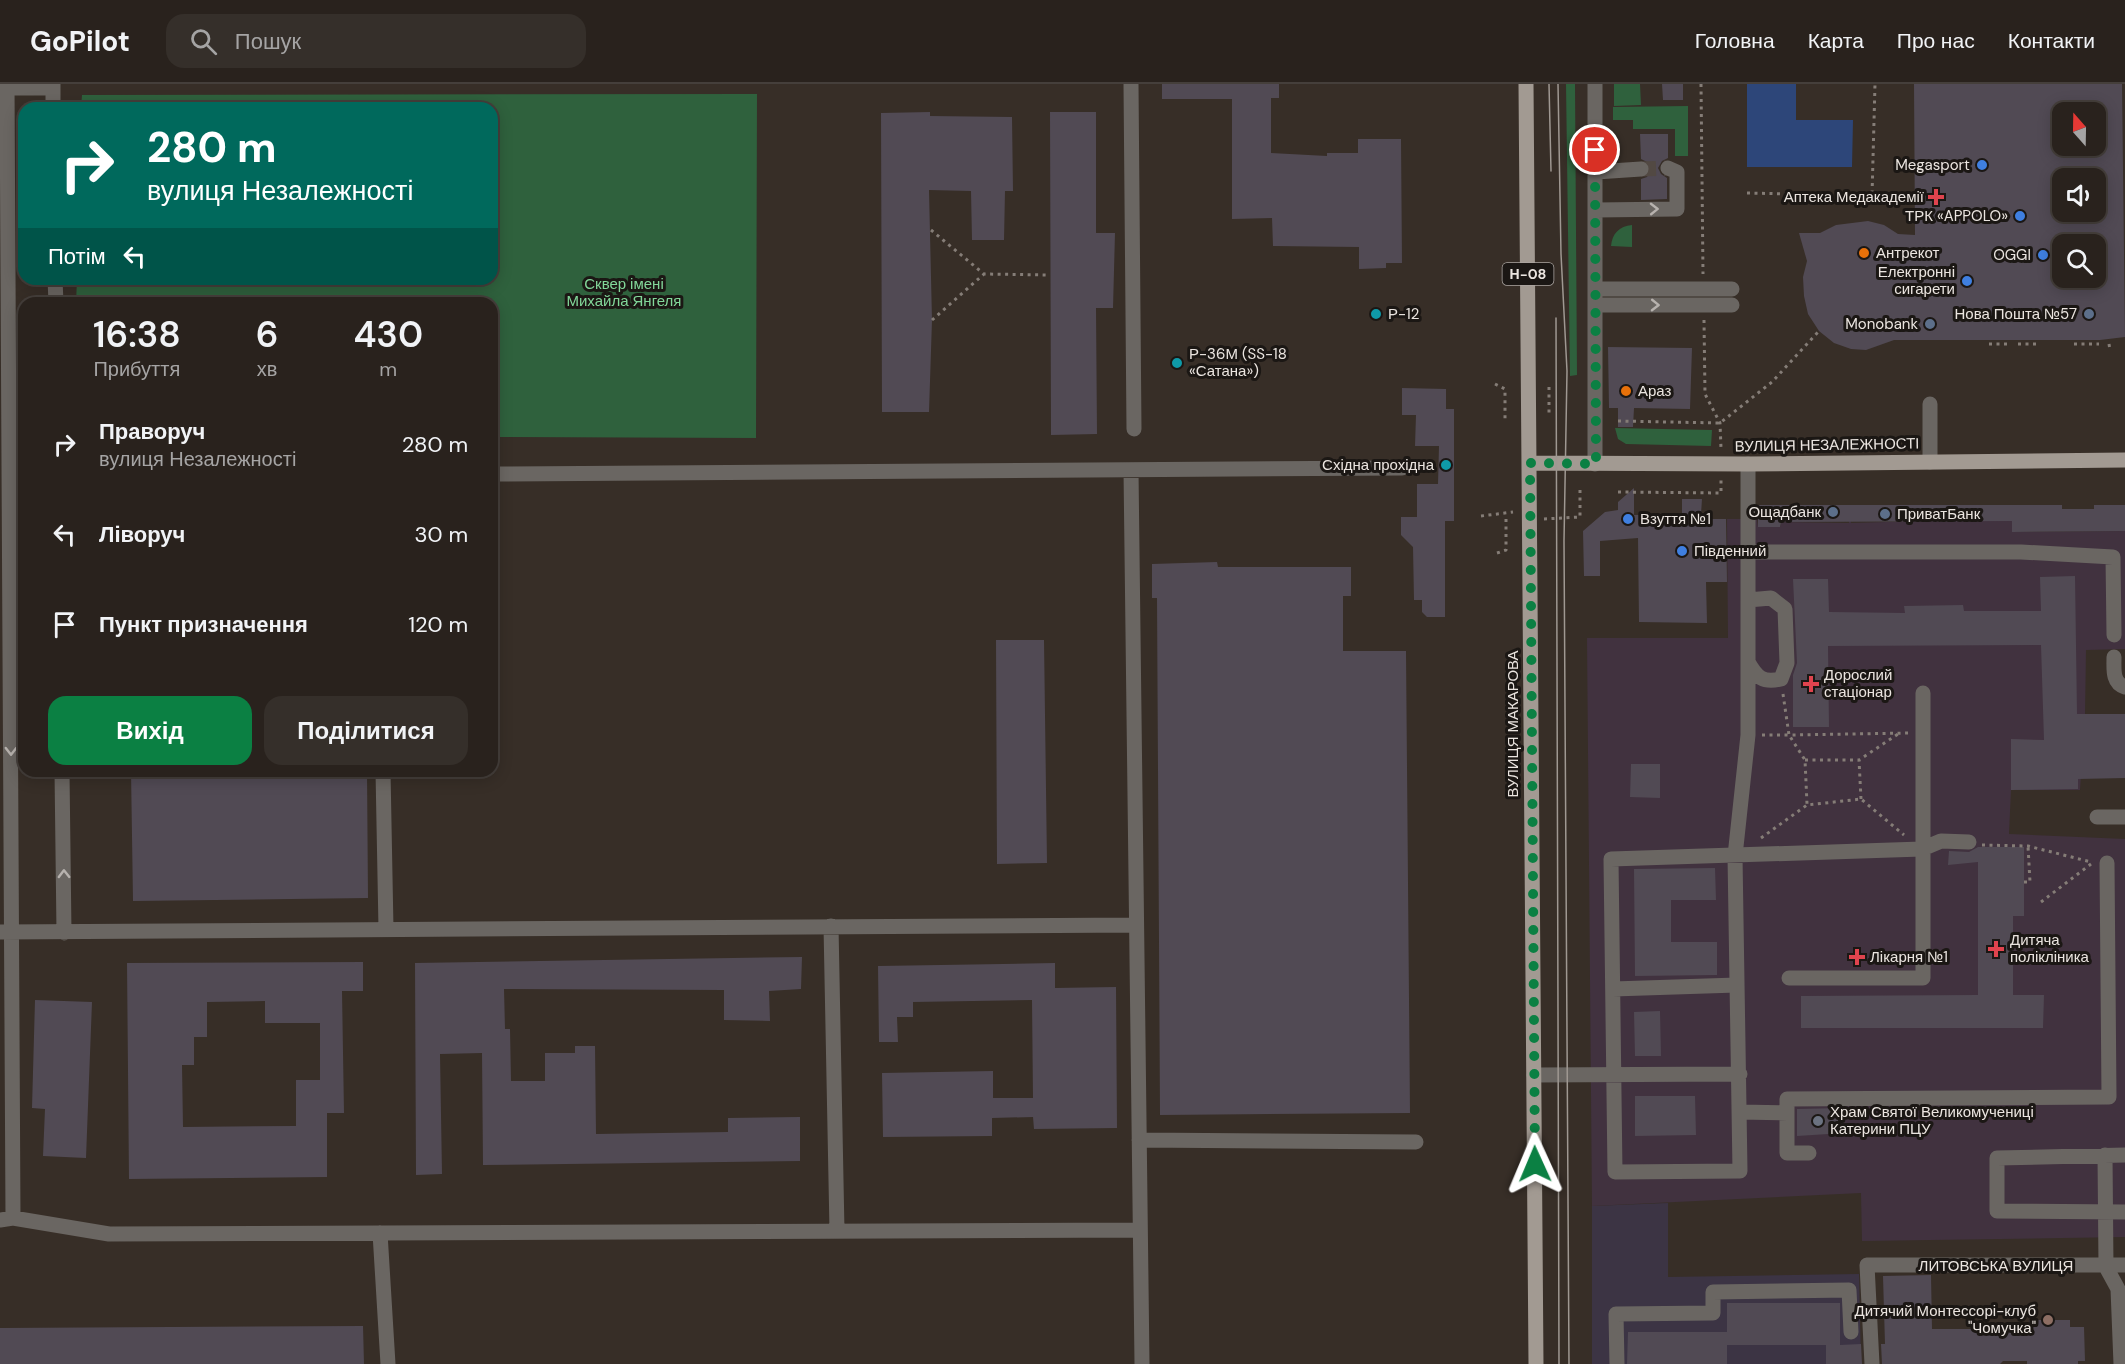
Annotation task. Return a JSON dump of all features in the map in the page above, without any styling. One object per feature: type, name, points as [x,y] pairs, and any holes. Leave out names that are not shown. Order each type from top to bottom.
[{"type":"main road","name":"ВУЛИЦЯ МАКАРОВА","points":[[1527,84],[1536,1364]]},
{"type":"main road","name":"ВУЛИЦЯ НЕЗАЛЕЖНОСТІ","points":[[1530,463],[1748,464],[2125,460]]},
{"type":"street","points":[[1131,84],[1134,429]]},
{"type":"street","points":[[1595,84],[1596,464]]},
{"type":"street","points":[[53,102],[53,86],[5,87],[11,476],[6,932],[7,1219],[109,1234],[1140,1230]]},
{"type":"street","points":[[1596,210],[1677,209],[1677,172],[1668,168]]},
{"type":"street","points":[[1596,172],[1641,169]]},
{"type":"street","points":[[1596,289],[1732,289]]},
{"type":"street","points":[[1596,305],[1732,305]]},
{"type":"street","points":[[1930,404],[1930,462]]},
{"type":"street","points":[[1748,464],[1748,735],[1735,856],[1740,1171],[1615,1172],[1611,859],[1735,856],[1922,849],[1941,841],[1969,842]]},
{"type":"street","points":[[498,474],[1402,468]]},
{"type":"street","points":[[1131,470],[1142,1364]]},
{"type":"street","points":[[1748,552],[2022,552],[2113,556],[2114,635]]},
{"type":"street","points":[[1748,600],[1771,598],[1785,609],[1787,663],[1781,679],[1767,682],[1755,676],[1748,662]]},
{"type":"street","points":[[2114,657],[2114,676],[2117,682],[2125,687]]},
{"type":"street","points":[[1789,978],[1923,978],[1923,693]]},
{"type":"street","points":[[62,777],[64,933]]},
{"type":"street","points":[[383,777],[386,929]]},
{"type":"street","points":[[2097,817],[2125,817]]},
{"type":"street","points":[[1809,1153],[1787,1153],[1787,1099],[2109,1097],[2100,863]]},
{"type":"street","points":[[6,932],[1136,925]]},
{"type":"street","points":[[831,927],[837,1231]]},
{"type":"street","points":[[1613,989],[1737,985]]},
{"type":"street","points":[[1534,1075],[1740,1074]]},
{"type":"street","points":[[2109,1074],[2125,1074]]},
{"type":"street","points":[[1740,1112],[1787,1113]]},
{"type":"street","points":[[1139,1140],[1416,1142]]},
{"type":"street","points":[[2105,1155],[2106,1267],[2118,1289],[2121,1364]]},
{"type":"street","points":[[2125,1155],[1997,1158],[1997,1211],[2125,1212]]},
{"type":"street","points":[[380,1233],[388,1364]]},
{"type":"street","name":"ЛИТОВСЬКА ВУЛИЦЯ","points":[[1872,1364],[1867,1266],[2106,1267],[2125,1265]]},
{"type":"street","points":[[1617,1364],[1616,1314],[1713,1313],[1713,1293],[1849,1290],[1851,1332]]},
{"type":"path","points":[[1747,193],[1872,196],[1875,84]]},
{"type":"path","points":[[931,230],[984,274],[1050,275]]},
{"type":"path","points":[[932,320],[984,274]]},
{"type":"path","points":[[1618,422],[1720,423],[1772,382],[1819,332]]},
{"type":"path","points":[[1989,344],[2007,344]]},
{"type":"path","points":[[2018,344],[2036,344]]},
{"type":"path","points":[[2074,344],[2099,344]]},
{"type":"path","points":[[2109,344],[2110,350]]},
{"type":"path","points":[[1495,384],[1505,389],[1505,418]]},
{"type":"path","points":[[1549,387],[1549,415]]},
{"type":"path","points":[[1544,519],[1580,517],[1580,486]]},
{"type":"path","points":[[1618,492],[1721,493]]},
{"type":"path","points":[[1481,516],[1513,512]]},
{"type":"path","points":[[1497,553],[1506,550],[1506,516]]},
{"type":"path","points":[[1781,679],[1789,735],[1805,760],[1806,805]]},
{"type":"path","points":[[1748,735],[1923,733]]},
{"type":"path","points":[[1805,760],[1859,760],[1899,734]]},
{"type":"path","points":[[1859,760],[1861,799]]},
{"type":"path","points":[[1735,856],[1806,805],[1861,799],[1922,849]]},
{"type":"path","points":[[1969,842],[1978,845],[2028,846],[2100,863]]},
{"type":"path","points":[[2024,882],[2030,882],[2028,846]]},
{"type":"path","points":[[2041,902],[2100,863]]},
{"type":"shaded area","name":"Лікарня №1","points":[[1920,505],[1941,505],[1941,520],[2012,505],[2013,532],[2125,531],[2125,649],[2086,650],[2080,790],[2011,790],[2009,834],[2125,839],[2125,1237],[1862,1241],[1861,1193],[1592,1206],[1587,638],[1728,638],[1727,519],[1757,519],[1758,527],[1780,527],[1781,522],[1849,523],[1849,506],[1851,523],[1920,521]]},
{"type":"shaded area","points":[[1668,1203],[1668,1277],[1859,1274],[1861,1364],[1592,1364],[1592,1206]]},
{"type":"green space","points":[[1566,84],[1575,84],[1577,375],[1570,376]]},
{"type":"green space","points":[[1614,84],[1640,84],[1641,105],[1614,106]]},
{"type":"green space","name":"Сквер імені Михайла Янгеля","points":[[757,94],[756,438],[498,437],[498,297],[76,297],[77,285],[498,285],[498,102],[81,102],[82,95]]},
{"type":"green space","points":[[1688,106],[1688,156],[1675,156],[1675,129],[1633,129],[1633,120],[1613,120],[1613,107]]},
{"type":"green space","points":[[1632,225],[1632,247],[1611,246],[1617,231]]},
{"type":"green space","points":[[1615,428],[1712,430],[1711,446],[1626,444],[1618,439]]},
{"type":"water","points":[[1747,84],[1796,84],[1796,120],[1853,120],[1852,167],[1747,167]]},
{"type":"building","points":[[1162,84],[1279,84],[1279,98],[1271,98],[1271,153],[1327,156],[1327,153],[1358,153],[1358,139],[1401,139],[1402,263],[1386,263],[1386,268],[1359,269],[1359,247],[1273,246],[1272,218],[1232,219],[1232,99],[1162,99]]},
{"type":"building","points":[[1662,84],[1683,84],[1683,100],[1663,100]]},
{"type":"building","name":"ТРК «APPOLO»","points":[[1914,84],[2122,84],[2125,337],[2100,340],[1894,340],[1866,350],[1851,349],[1834,343],[1819,331],[1808,314],[1803,277],[1807,261],[1799,233],[1820,233],[1836,225],[1868,221],[1884,225],[1898,234],[1915,235]]},
{"type":"building","points":[[930,112],[930,116],[1012,117],[1013,191],[1005,191],[1004,240],[972,240],[971,191],[929,190],[932,320],[929,412],[882,412],[881,113]]},
{"type":"building","points":[[1050,112],[1096,112],[1096,233],[1115,233],[1113,308],[1096,308],[1097,434],[1051,435]]},
{"type":"building","points":[[1640,134],[1668,134],[1668,158],[1662,161],[1658,168],[1667,178],[1667,199],[1641,200],[1641,179],[1647,177],[1651,169],[1649,163],[1641,159]]},
{"type":"building","points":[[1608,347],[1692,348],[1690,409],[1634,408],[1633,427],[1618,427],[1618,408],[1609,408]]},
{"type":"building","points":[[1402,388],[1446,389],[1446,409],[1454,409],[1454,521],[1445,521],[1445,617],[1427,617],[1422,612],[1422,600],[1414,600],[1413,547],[1401,535],[1401,517],[1417,517],[1417,484],[1438,484],[1439,446],[1415,446],[1416,415],[1402,415]]},
{"type":"building","name":"Південний","points":[[1634,488],[1634,515],[1682,514],[1682,499],[1702,499],[1701,514],[1706,514],[1707,519],[1726,519],[1727,582],[1706,582],[1707,623],[1639,622],[1638,538],[1600,541],[1600,576],[1584,576],[1583,531],[1605,512],[1618,510],[1618,502]]},
{"type":"building","points":[[1758,505],[2062,505],[2062,509],[2094,509],[2094,505],[2125,505],[2125,531],[2012,532],[2012,521],[1781,522],[1780,527],[1758,527]]},
{"type":"building","points":[[1217,562],[1218,567],[1351,567],[1351,596],[1343,596],[1343,651],[1406,651],[1410,1113],[1160,1115],[1157,598],[1152,598],[1152,564]]},
{"type":"building","name":"Дорослий стаціонар","points":[[2075,576],[2077,714],[2125,714],[2125,778],[2078,779],[2078,789],[2011,790],[2011,739],[2044,740],[2041,645],[1828,646],[1829,727],[1793,727],[1793,675],[1797,663],[1793,579],[1828,579],[1829,612],[1905,613],[1904,606],[1963,605],[1964,611],[2041,611],[2040,577]]},
{"type":"building","points":[[996,640],[1044,640],[1047,863],[997,864]]},
{"type":"building","points":[[1631,764],[1660,764],[1660,798],[1630,797]]},
{"type":"building","points":[[131,777],[367,777],[368,898],[133,901]]},
{"type":"building","points":[[1978,847],[2024,847],[2024,916],[2013,916],[2013,995],[2044,995],[2043,1028],[1801,1028],[1801,996],[1978,995],[1978,862],[1948,865],[1949,851],[1969,852]]},
{"type":"building","points":[[1715,868],[1716,900],[1671,900],[1671,942],[1717,942],[1717,975],[1635,976],[1634,869]]},
{"type":"building","points":[[802,957],[801,989],[769,991],[770,1021],[724,1020],[724,990],[504,989],[505,1029],[510,1029],[511,1081],[545,1081],[545,1053],[575,1053],[575,1046],[595,1046],[596,1134],[728,1132],[728,1118],[800,1117],[800,1161],[483,1165],[482,1053],[440,1054],[442,1174],[416,1175],[415,963]]},
{"type":"building","points":[[363,962],[363,991],[342,991],[344,1113],[327,1113],[327,1177],[129,1179],[127,963]],"holes":[[[265,1001],[265,1023],[320,1023],[320,1080],[296,1080],[296,1126],[183,1127],[182,1065],[194,1065],[194,1037],[207,1037],[207,1002]]]},
{"type":"building","points":[[1055,963],[1055,988],[1116,987],[1117,1128],[1034,1129],[1033,1117],[992,1118],[992,1136],[883,1137],[882,1073],[993,1071],[993,1098],[1033,1098],[1032,1000],[913,1002],[913,1017],[897,1017],[898,1042],[879,1042],[878,966]]},
{"type":"building","points":[[35,1000],[92,1002],[86,1158],[43,1156],[45,1109],[32,1108]]},
{"type":"building","points":[[1660,1011],[1661,1056],[1635,1056],[1634,1012]]},
{"type":"building","points":[[1635,1096],[1695,1096],[1696,1135],[1635,1136]]},
{"type":"building","name":"Храм Святої Великомучениці Катерини ПЦУ","points":[[1843,1108],[1844,1133],[1797,1136],[1797,1109]]},
{"type":"building","points":[[1931,1275],[1932,1329],[2003,1329],[2003,1324],[2029,1324],[2029,1320],[2070,1320],[2070,1327],[2084,1327],[2085,1361],[2078,1361],[2078,1364],[2027,1364],[2027,1361],[2003,1361],[2000,1364],[1882,1364],[1881,1344],[1885,1344],[1883,1276]]},
{"type":"building","points":[[1727,1303],[1840,1303],[1840,1345],[1861,1344],[1862,1364],[1826,1364],[1826,1345],[1727,1345],[1727,1364],[1627,1364],[1628,1332],[1727,1332]]},
{"type":"building","points":[[363,1326],[364,1364],[0,1364],[0,1328]]},
{"type":"tunnel","points":[[1641,169],[1668,168]]},
{"type":"tram line","points":[[1549,84],[1551,171]]},
{"type":"tram line","points":[[1558,84],[1561,254],[1567,371],[1564,541],[1569,1364]]},
{"type":"tram line","points":[[1556,318],[1559,1364]]},
{"type":"place","name":"Megasport","points":[[1982,165]]},
{"type":"place","name":"Аптека Медакадемії","points":[[1936,197]]},
{"type":"place","name":"ТРК «APPOLO»","points":[[2020,216]]},
{"type":"place","name":"Антрекот","points":[[1864,253]]},
{"type":"place","name":"OGGI","points":[[2043,255]]},
{"type":"place","name":"Електронні сигарети","points":[[1967,281]]},
{"type":"place","name":"Р-12","points":[[1376,314]]},
{"type":"place","name":"Нова Пошта №57","points":[[2089,314]]},
{"type":"place","name":"Monobank","points":[[1930,324]]},
{"type":"place","name":"Р-36М (SS-18 «Сатана»)","points":[[1177,363]]},
{"type":"place","name":"Араз","points":[[1626,391]]},
{"type":"place","name":"Східна прохідна","points":[[1446,465]]},
{"type":"place","name":"Ощадбанк","points":[[1833,512]]},
{"type":"place","name":"ПриватБанк","points":[[1885,514]]},
{"type":"place","name":"Взуття №1","points":[[1628,519]]},
{"type":"place","name":"Південний","points":[[1682,551]]},
{"type":"place","name":"Дорослий стаціонар","points":[[1811,684]]},
{"type":"place","name":"Дитяча полікліника","points":[[1996,949]]},
{"type":"place","name":"Лікарня №1","points":[[1857,957]]},
{"type":"place","name":"Храм Святої Великомучениці Катерини ПЦУ","points":[[1818,1121]]},
{"type":"place","name":"Дитячий Монтессорі-клуб \"Чомучка\"","points":[[2048,1320]]},
{"type":"route","points":[[1535,1164],[1530,463],[1596,464],[1595,150]]}]
